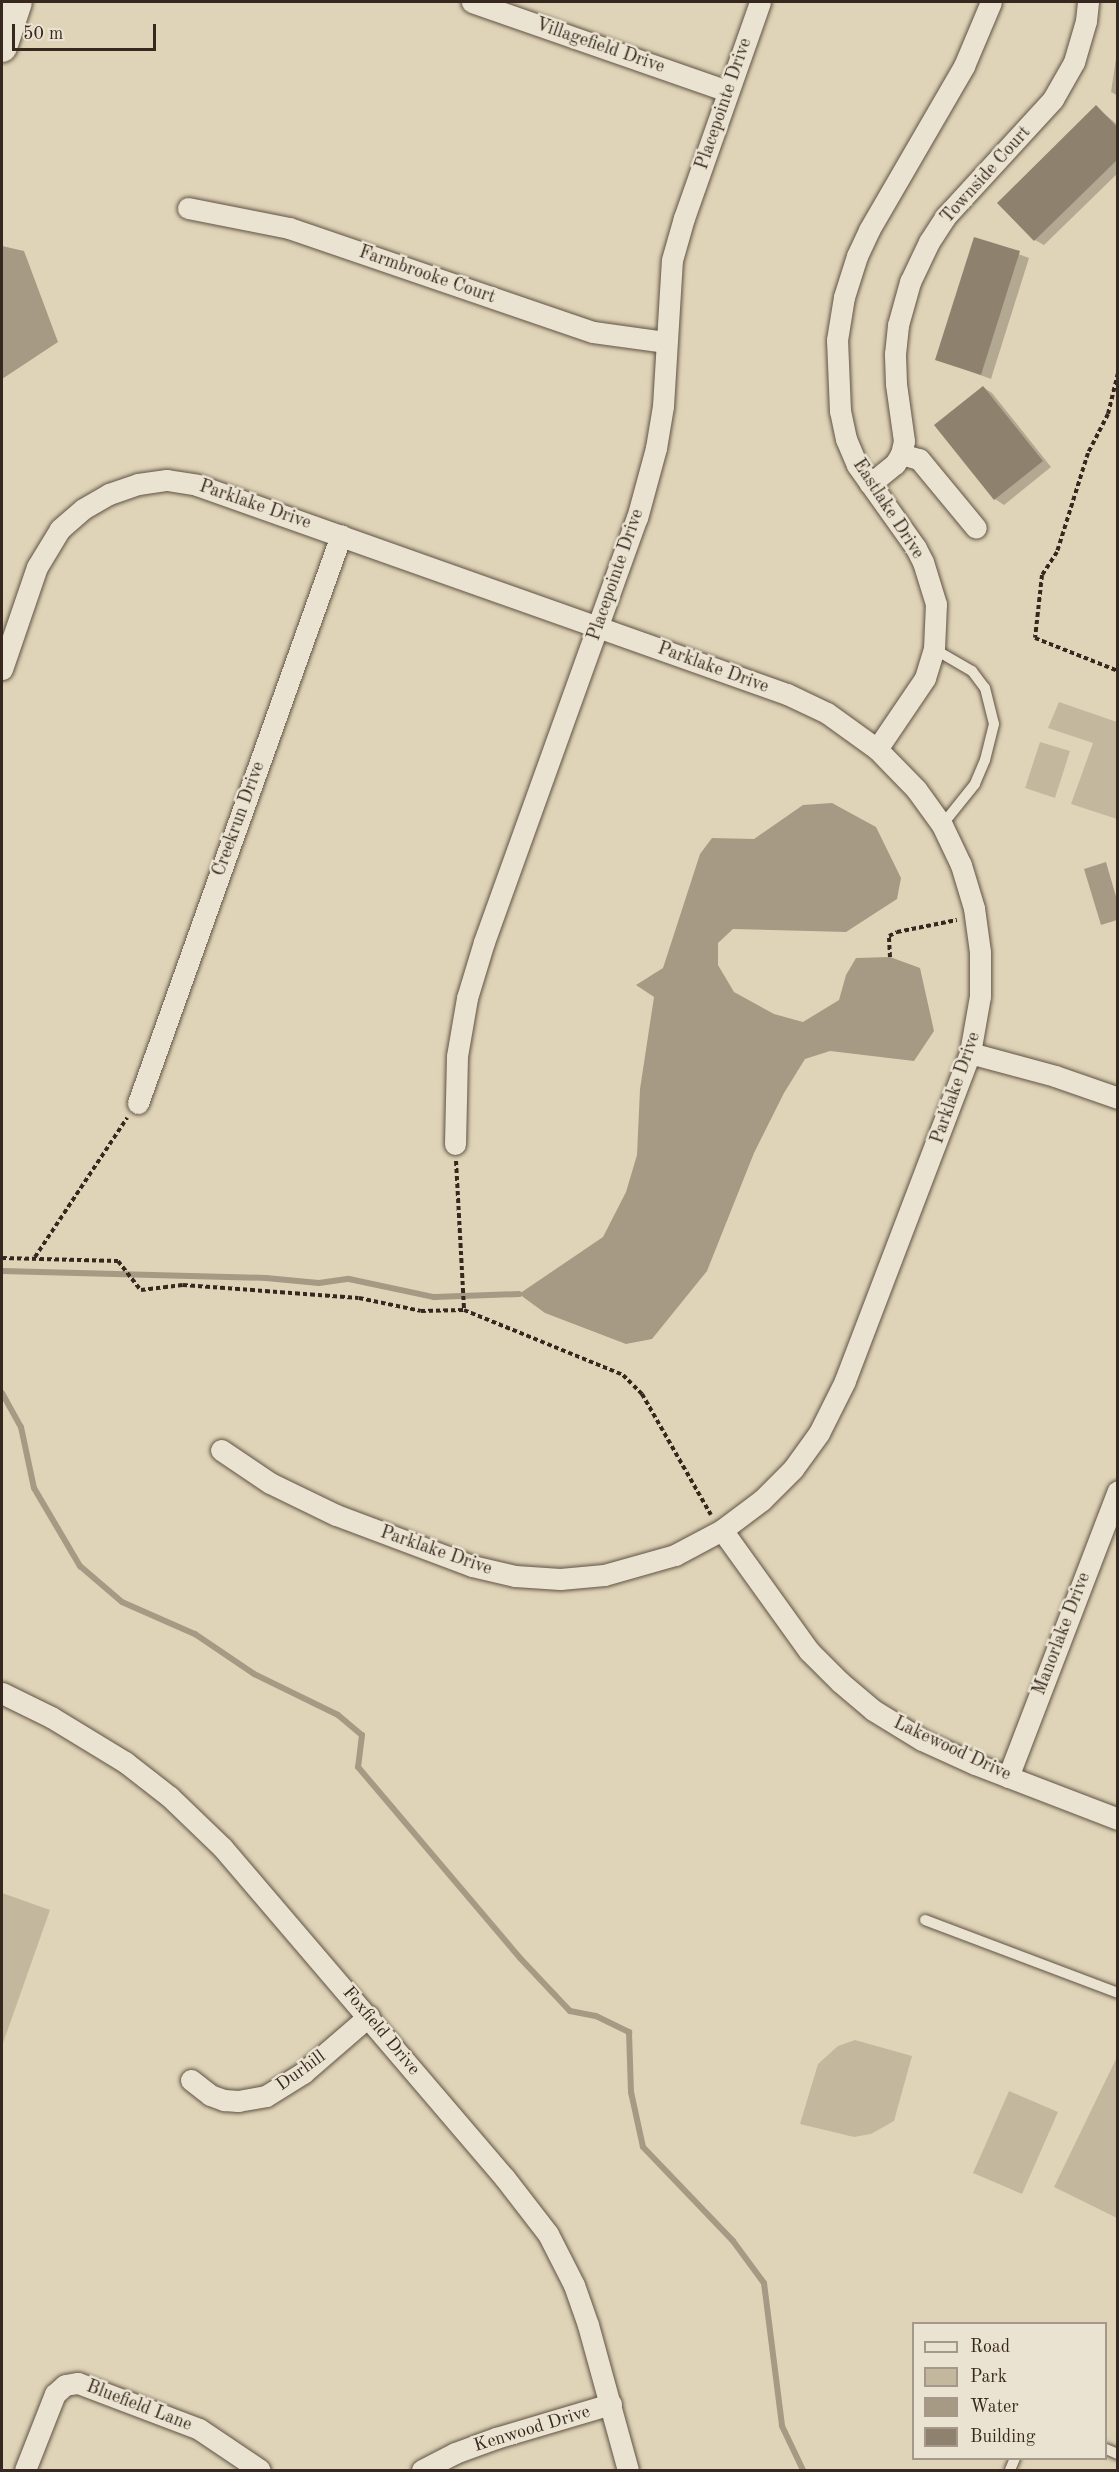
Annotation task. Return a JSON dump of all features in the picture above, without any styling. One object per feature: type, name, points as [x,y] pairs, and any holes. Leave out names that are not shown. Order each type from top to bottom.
[{"type":"main road","points":[[2,47],[18,2]]},
{"type":"street","name":"Villagefield Drive","points":[[472,2],[728,91]]},
{"type":"street","name":"Placepointe Drive","points":[[455,1144],[457,1056],[467,998],[484,942],[637,518],[656,448],[663,406],[672,260],[760,2]]},
{"type":"street","name":"Eastlake Drive","points":[[877,749],[918,691],[934,650],[936,604],[923,562],[857,465],[846,439],[840,411],[837,340],[844,297],[868,230],[964,66],[991,2]]},
{"type":"street","name":"Townside Court","points":[[901,454],[904,441],[896,384],[895,354],[900,317],[910,282],[929,242],[945,217],[1053,99],[1068,75],[1079,49],[1088,2]]},
{"type":"street","name":"Farmbrooke Court","points":[[188,208],[289,228],[593,332],[666,342]]},
{"type":"street","points":[[870,484],[895,464],[901,454],[919,459],[976,528]]},
{"type":"street","name":"Parklake Drive","points":[[2,669],[37,567],[51,540],[83,509],[109,494],[152,482],[182,482],[341,535],[787,694],[827,713],[877,749],[916,789],[942,825],[961,865],[975,916],[980,952],[980,996],[970,1053],[833,1407],[793,1469],[762,1500],[722,1530],[675,1555],[604,1575],[560,1579],[515,1576],[472,1566],[336,1515],[270,1483],[221,1450]]},
{"type":"street","name":"Creekrun Drive","points":[[138,1103],[341,535]]},
{"type":"street","points":[[970,1053],[1055,1076],[1118,1098]]},
{"type":"street","name":"Manorlake Drive","points":[[1008,1777],[1118,1491]]},
{"type":"street","name":"Lakewood Drive","points":[[722,1530],[810,1651],[840,1682],[873,1710],[922,1740],[1008,1777],[1118,1819]]},
{"type":"street","name":"Foxfield Drive","points":[[2,1693],[89,1738],[170,1797],[222,1847],[369,2016],[504,2177],[548,2234],[578,2295],[628,2470]]},
{"type":"street","name":"Durhill","points":[[191,2080],[210,2095],[224,2100],[238,2101],[266,2096],[303,2073],[369,2016]]},
{"type":"street","name":"Bluefield Lane","points":[[26,2470],[55,2394],[64,2385],[78,2383],[199,2429],[260,2470]]},
{"type":"street","name":"Kenwood Drive","points":[[422,2470],[455,2453],[496,2438],[611,2404]]},
{"type":"lane","points":[[934,650],[972,671],[985,688],[994,724],[985,760],[975,784],[942,825]]},
{"type":"lane","points":[[925,1920],[1118,1993]]},
{"type":"path","points":[[1118,373],[1108,414],[1088,453],[1058,552],[1042,575],[1035,638],[1118,672]]},
{"type":"path","points":[[890,957],[889,936],[897,932],[975,916]]},
{"type":"path","points":[[35,1257],[138,1103]]},
{"type":"path","points":[[455,1144],[464,1310]]},
{"type":"path","points":[[2,1258],[35,1257],[118,1261],[141,1290],[183,1285],[359,1298],[421,1311],[464,1310],[623,1375],[642,1394],[722,1530]]},
{"type":"green space","points":[[1059,702],[1117,722],[1117,819],[1071,804],[1093,743],[1048,728]]},
{"type":"green space","points":[[1040,742],[1070,751],[1055,798],[1025,788]]},
{"type":"green space","points":[[2,1893],[50,1910],[2,2046]]},
{"type":"green space","points":[[855,2040],[912,2056],[894,2121],[871,2134],[854,2137],[800,2124],[818,2064],[838,2046]]},
{"type":"green space","points":[[1117,2057],[1117,2218],[1054,2187]]},
{"type":"green space","points":[[1009,2091],[1058,2112],[1022,2194],[973,2173]]},
{"type":"water","points":[[2,246],[24,251],[58,342],[2,379]]},
{"type":"water","points":[[832,803],[876,827],[901,878],[897,899],[846,932],[733,929],[718,943],[718,965],[734,992],[774,1014],[803,1022],[839,1000],[846,975],[856,958],[890,957],[920,968],[934,1031],[914,1061],[830,1051],[805,1059],[784,1093],[754,1153],[707,1271],[652,1339],[626,1344],[545,1313],[519,1294],[603,1237],[626,1192],[637,1155],[640,1089],[654,997],[636,985],[663,968],[700,854],[712,838],[754,839],[803,805]]},
{"type":"water","points":[[1106,862],[1117,900],[1117,920],[1101,925],[1084,869]]},
{"type":"building","points":[[1096,105],[1118,128],[1118,159],[1034,241],[997,203]]},
{"type":"building","points":[[974,237],[1020,251],[981,375],[935,360]]},
{"type":"building","points":[[983,386],[1043,461],[994,500],[934,425]]},
{"type":"waterway","points":[[2,1271],[266,1278],[319,1283],[349,1279],[434,1297],[519,1294]]},
{"type":"waterway","points":[[2,1393],[21,1427],[34,1488],[80,1566],[122,1602],[195,1634],[254,1674],[338,1715],[362,1735],[358,1767],[520,1958],[570,2011],[596,2016],[629,2032],[631,2092],[643,2147],[733,2241],[764,2283],[782,2426],[803,2470]]}]
